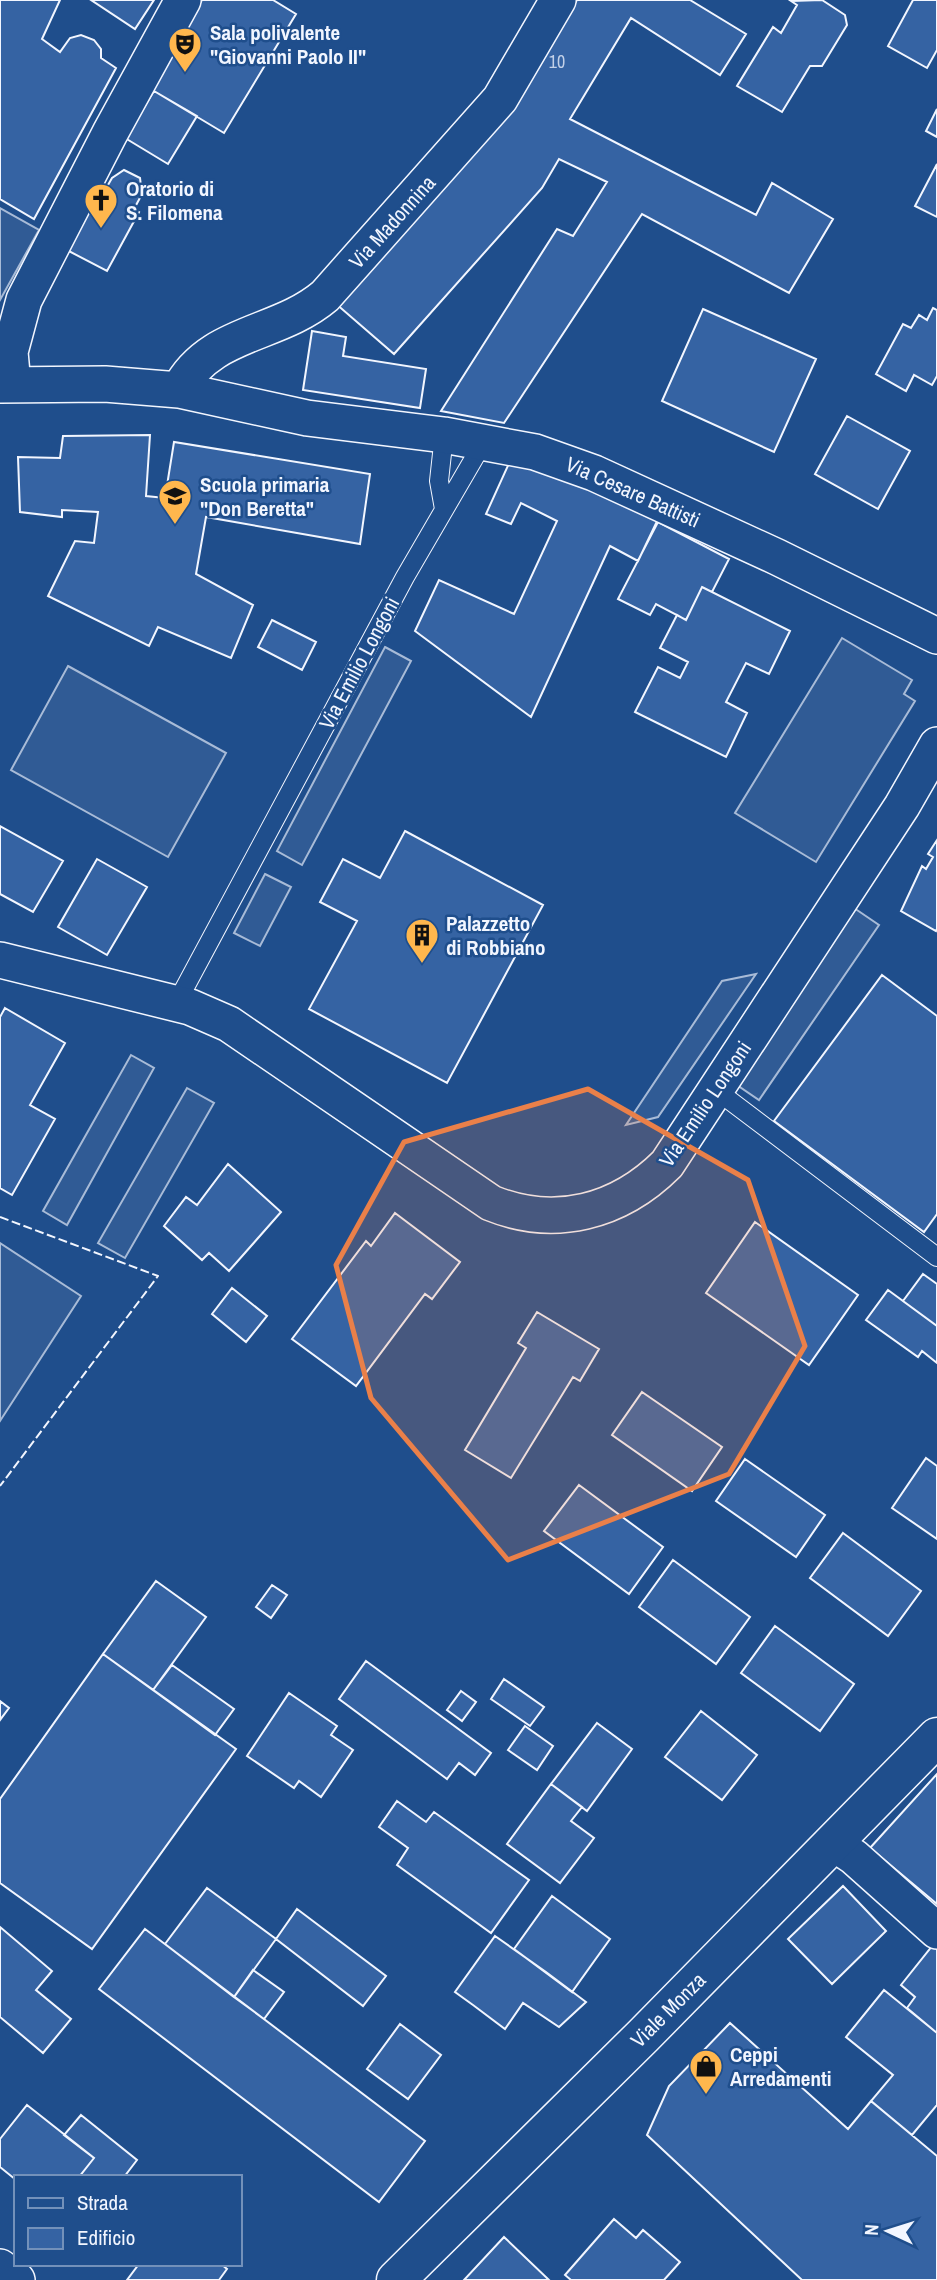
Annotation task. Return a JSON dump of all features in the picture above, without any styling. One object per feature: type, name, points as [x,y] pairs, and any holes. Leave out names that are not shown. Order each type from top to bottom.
[{"type":"main road","name":"Viale Monza","points":[[396,2280],[937,1737]]},
{"type":"street","points":[[7,385],[10,352],[24,300],[110,133],[183,0]]},
{"type":"street","name":"Via Madonnina","points":[[179,390],[186,376],[210,351],[298,315],[325,296],[500,99],[558,0]]},
{"type":"street","name":"Via Cesare Battisti","points":[[7,385],[106,384],[179,390],[307,418],[444,435],[535,452],[594,473],[777,557],[937,636]]},
{"type":"street","name":"Via Emilio Longoni","points":[[0,960],[176,1004],[209,1015],[246,1034],[475,1194],[501,1207],[532,1215],[580,1214],[632,1195],[667,1164],[902,806],[937,745]]},
{"type":"street","points":[[833,1843],[854,1857],[937,1931]]},
{"type":"street","points":[[0,2267],[17,2280]]},
{"type":"lane","points":[[444,435],[439,481],[444,509]]},
{"type":"lane","name":"Via Emilio Longoni","points":[[176,1004],[482,443]]},
{"type":"lane","points":[[716,1090],[937,1257]]},
{"type":"highlighted area","points":[[588,1089],[748,1180],[805,1346],[729,1474],[508,1560],[371,1398],[336,1265],[404,1142]]},
{"type":"shaded area","points":[[0,208],[39,230],[0,300]]},
{"type":"shaded area","points":[[842,638],[912,680],[904,694],[915,701],[816,862],[735,813]]},
{"type":"shaded area","points":[[385,647],[411,661],[302,865],[277,851]]},
{"type":"shaded area","points":[[68,666],[226,753],[168,857],[11,770]]},
{"type":"shaded area","points":[[265,874],[291,887],[260,946],[234,933]]},
{"type":"shaded area","points":[[854,908],[879,925],[759,1100],[734,1083]]},
{"type":"shaded area","points":[[756,974],[658,1117],[626,1125],[722,981]]},
{"type":"shaded area","points":[[131,1055],[154,1068],[67,1225],[43,1211]]},
{"type":"shaded area","points":[[187,1088],[214,1103],[125,1258],[98,1243]]},
{"type":"shaded area","points":[[0,1243],[81,1296],[0,1421]]},
{"type":"building","points":[[0,0],[60,0],[42,39],[60,52],[70,38],[81,35],[94,40],[101,49],[101,58],[116,68],[34,219],[0,199]]},
{"type":"building","points":[[91,0],[154,0],[135,29]]},
{"type":"building","points":[[202,0],[273,0],[296,14],[224,133],[149,88]]},
{"type":"building","points":[[577,0],[690,0],[746,34],[720,75],[631,18],[570,119],[756,215],[772,183],[833,219],[789,293],[642,214],[504,423],[441,411],[557,229],[573,236],[607,182],[559,159],[542,188],[394,354],[335,303],[498,121]]},
{"type":"building","points":[[822,0],[845,15],[847,25],[822,66],[810,66],[782,112],[737,86],[773,27],[781,33],[797,5],[791,1]]},
{"type":"building","points":[[913,0],[937,0],[937,50],[927,68],[888,46]]},
{"type":"building","points":[[154,91],[197,116],[168,164],[125,138]]},
{"type":"building","points":[[937,109],[937,137],[926,131]]},
{"type":"building","points":[[937,164],[937,217],[915,206]]},
{"type":"building","name":"Oratorio di S. Filomena","points":[[124,170],[140,178],[142,194],[134,209],[139,212],[107,271],[63,248],[95,188],[104,192],[112,178]]},
{"type":"building","points":[[933,308],[937,310],[937,376],[932,385],[914,375],[906,391],[876,374],[903,324],[911,328],[919,315],[927,320]]},
{"type":"building","points":[[703,309],[816,359],[774,452],[662,401]]},
{"type":"building","points":[[312,331],[346,337],[343,356],[426,369],[420,408],[303,390]]},
{"type":"building","points":[[847,416],[910,451],[878,509],[815,474]]},
{"type":"building","points":[[150,435],[146,496],[165,498],[174,442],[370,474],[360,544],[206,517],[196,574],[253,605],[231,658],[158,627],[149,646],[48,596],[75,541],[94,543],[98,512],[62,510],[62,517],[20,512],[18,457],[60,458],[63,436]]},
{"type":"building","points":[[511,459],[660,515],[638,561],[610,546],[531,717],[415,631],[439,580],[514,614],[557,521],[521,503],[511,524],[486,514]]},
{"type":"building","points":[[658,522],[729,559],[712,592],[702,587],[686,620],[656,604],[650,615],[618,599]]},
{"type":"building","points":[[702,587],[790,631],[769,674],[746,663],[726,702],[747,713],[726,757],[635,712],[658,667],[680,678],[688,662],[660,648],[677,615],[686,620]]},
{"type":"building","points":[[272,620],[316,642],[302,670],[258,647]]},
{"type":"building","points":[[0,826],[63,861],[33,912],[0,894]]},
{"type":"building","name":"Palazzetto di Robbiano","points":[[405,831],[543,905],[447,1083],[309,1009],[357,921],[320,902],[343,859],[380,878]]},
{"type":"building","points":[[937,840],[936,931],[901,911],[922,866],[926,869],[933,857],[928,854]]},
{"type":"building","points":[[97,859],[147,887],[107,955],[58,927]]},
{"type":"building","points":[[882,975],[937,1016],[937,1214],[924,1232],[774,1121]]},
{"type":"building","points":[[5,1008],[65,1043],[30,1105],[55,1119],[12,1195],[0,1188],[0,1017]]},
{"type":"building","points":[[228,1164],[281,1212],[229,1271],[209,1253],[202,1260],[164,1226],[186,1197],[197,1205]]},
{"type":"building","points":[[395,1213],[460,1262],[432,1299],[425,1294],[356,1386],[292,1339],[366,1241],[371,1246]]},
{"type":"building","points":[[755,1222],[858,1295],[809,1365],[706,1293]]},
{"type":"building","points":[[923,1274],[937,1284],[937,1326],[903,1301]]},
{"type":"building","points":[[232,1288],[267,1316],[246,1342],[212,1314]]},
{"type":"building","points":[[888,1290],[937,1326],[937,1363],[922,1351],[918,1357],[866,1320]]},
{"type":"building","points":[[537,1312],[599,1349],[580,1381],[573,1377],[511,1478],[465,1450],[526,1348],[518,1343]]},
{"type":"building","points":[[642,1392],[722,1447],[692,1491],[612,1435]]},
{"type":"building","points":[[926,1458],[937,1466],[937,1539],[892,1508]]},
{"type":"building","points":[[745,1459],[825,1515],[796,1557],[716,1501]]},
{"type":"building","points":[[579,1485],[663,1547],[629,1594],[544,1531]]},
{"type":"building","points":[[843,1533],[921,1591],[888,1636],[810,1578]]},
{"type":"building","points":[[673,1560],[750,1617],[716,1664],[639,1607]]},
{"type":"building","points":[[156,1581],[206,1617],[153,1690],[103,1654]]},
{"type":"building","points":[[272,1585],[287,1595],[271,1618],[256,1607]]},
{"type":"building","points":[[775,1626],[854,1684],[820,1731],[741,1673]]},
{"type":"building","points":[[103,1654],[236,1749],[92,1949],[0,1883],[0,1799]]},
{"type":"building","points":[[366,1661],[491,1753],[475,1775],[459,1763],[447,1779],[339,1699]]},
{"type":"building","points":[[172,1665],[234,1709],[215,1735],[153,1690]]},
{"type":"building","points":[[504,1679],[544,1707],[530,1726],[491,1699]]},
{"type":"building","points":[[461,1691],[476,1702],[462,1721],[447,1710]]},
{"type":"building","points":[[289,1693],[337,1726],[331,1735],[353,1750],[321,1797],[299,1781],[294,1788],[247,1756]]},
{"type":"building","points":[[0,1701],[9,1708],[0,1720]]},
{"type":"building","points":[[701,1711],[757,1755],[722,1800],[665,1757]]},
{"type":"building","points":[[597,1723],[632,1749],[587,1811],[551,1784]]},
{"type":"building","points":[[525,1726],[553,1746],[537,1770],[508,1750]]},
{"type":"building","points":[[937,1774],[937,1904],[870,1848]]},
{"type":"building","points":[[551,1784],[582,1807],[571,1821],[594,1838],[560,1883],[507,1844]]},
{"type":"building","points":[[397,1801],[426,1822],[434,1812],[529,1880],[491,1933],[397,1865],[408,1848],[379,1827]]},
{"type":"building","points":[[843,1886],[886,1931],[832,1984],[788,1939]]},
{"type":"building","points":[[207,1888],[276,1939],[234,1997],[165,1944]]},
{"type":"building","points":[[552,1896],[610,1939],[572,1992],[514,1949]]},
{"type":"building","points":[[297,1909],[386,1976],[363,2006],[276,1939]]},
{"type":"building","points":[[0,1927],[52,1971],[36,1990],[71,2019],[43,2053],[0,2017]]},
{"type":"building","points":[[145,1929],[425,2141],[379,2202],[99,1989]]},
{"type":"building","points":[[495,1936],[586,2002],[559,2027],[523,2003],[505,2029],[455,1992]]},
{"type":"building","points":[[933,1945],[937,1948],[937,2033],[907,2008],[915,1997],[901,1985]]},
{"type":"building","points":[[253,1970],[284,1992],[264,2019],[234,1997]]},
{"type":"building","points":[[884,1990],[937,2033],[937,2105],[912,2135],[871,2101],[893,2075],[846,2037]]},
{"type":"building","points":[[730,2023],[848,2129],[871,2101],[937,2156],[937,2280],[802,2280],[647,2135],[669,2086]]},
{"type":"building","points":[[400,2024],[441,2055],[408,2099],[367,2069]]},
{"type":"building","points":[[27,2105],[94,2158],[81,2175],[14,2175],[14,2178],[0,2167],[0,2139]]},
{"type":"building","points":[[81,2115],[137,2160],[126,2175],[81,2175],[94,2158],[64,2135]]},
{"type":"building","points":[[614,2219],[636,2238],[643,2230],[680,2262],[664,2280],[571,2280],[565,2275]]},
{"type":"building","points":[[504,2237],[549,2280],[464,2280]]},
{"type":"building","points":[[138,2266],[223,2266],[227,2269],[219,2280],[127,2280]]},
{"type":"fence","points":[[0,1217],[158,1276],[0,1486]]},
{"type":"place","name":"Sala polivalente \"Giovanni Paolo II\"","points":[[185,74]]},
{"type":"place","name":"Oratorio di S. Filomena","points":[[101,230]]},
{"type":"place","name":"Scuola primaria \"Don Beretta\"","points":[[175,526]]},
{"type":"place","name":"Palazzetto di Robbiano","points":[[422,965]]},
{"type":"place","name":"Ceppi Arredamenti","points":[[706,2096]]}]
